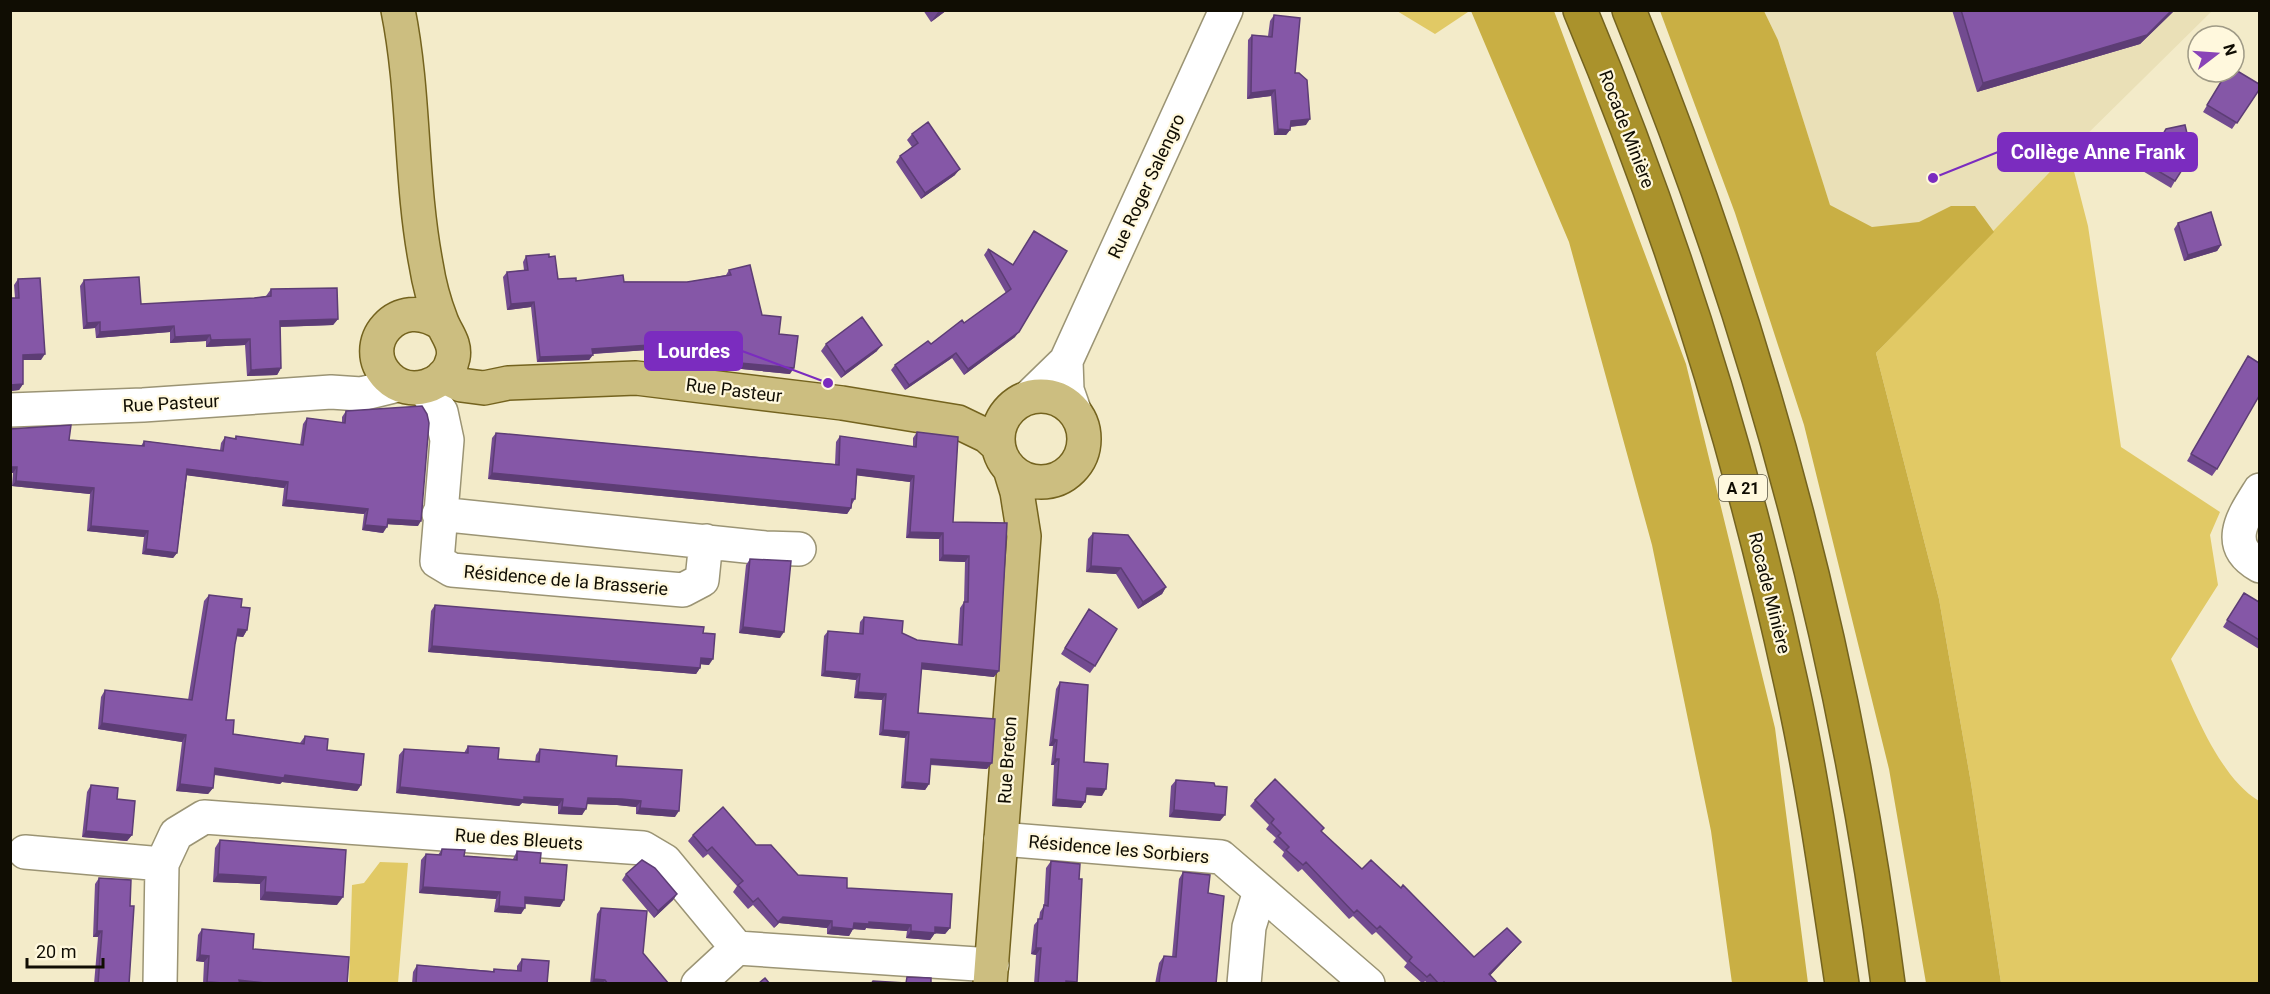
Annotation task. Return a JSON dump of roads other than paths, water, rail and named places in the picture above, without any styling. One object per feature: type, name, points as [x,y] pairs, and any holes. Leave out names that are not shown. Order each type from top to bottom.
[{"type":"highway","name":"Rocade Minière","points":[[1580,10],[1665,226],[1722,412],[1764,566],[1792,685],[1818,822],[1842,984]]},
{"type":"highway","name":"A 21","points":[[1629,10],[1712,230],[1784,466],[1825,630],[1847,736],[1867,838],[1888,984]]},
{"type":"highway","points":[[1818,822],[1815,911],[1823,984]]},
{"type":"main road","points":[[398,10],[409,88],[422,245],[430,287],[447,331],[453,358],[422,383],[382,369],[377,348],[387,326],[396,318],[405,302],[422,245]]},
{"type":"main road","points":[[396,318],[420,313],[447,331],[486,370],[496,385]]},
{"type":"main road","name":"Rue Pasteur","points":[[422,383],[496,385],[636,378],[823,400],[958,422],[987,436],[1004,457]]},
{"type":"main road","points":[[1045,395],[1061,400],[1074,410],[1083,431],[1082,454],[1075,467],[1063,477],[1049,482],[1035,482],[1021,477],[1004,457],[1002,420],[1019,403],[1045,395]]},
{"type":"main road","name":"Rue Pasteur","points":[[958,422],[1019,403]]},
{"type":"main road","name":"Rue Breton","points":[[991,974],[1024,536],[1017,492],[1004,457]]},
{"type":"main road","name":"Rue Breton","points":[[1024,536],[1046,498],[1063,477]]},
{"type":"street","name":"Rue Roger Salengro","points":[[1019,403],[1066,361],[1226,10]]},
{"type":"street","points":[[331,392],[361,371],[377,348]]},
{"type":"street","name":"Rue Roger Salengro","points":[[1066,361],[1067,390],[1074,410]]},
{"type":"street","name":"Rue Pasteur","points":[[10,410],[143,405],[331,392],[361,394],[422,383]]},
{"type":"street","name":"Résidence de la Brasserie","points":[[422,383],[441,412],[447,440],[439,514],[437,561],[452,570],[683,590],[702,580],[706,541]]},
{"type":"street","points":[[447,440],[455,419],[473,395],[496,385]]},
{"type":"street","points":[[2259,490],[2244,516],[2238,533],[2248,559],[2259,566]]},
{"type":"street","points":[[439,514],[799,549]]},
{"type":"street","name":"Rue des Bleuets","points":[[162,864],[176,834],[204,817],[643,848],[665,861],[737,948]]},
{"type":"street","name":"Résidence les Sorbiers","points":[[1001,838],[1221,857],[1368,984]]},
{"type":"street","points":[[25,852],[162,864],[160,984]]},
{"type":"street","points":[[1244,984],[1249,927],[1260,891]]},
{"type":"street","points":[[698,984],[737,948],[991,974]]},
{"type":"place","name":"Collège Anne Frank","points":[[1933,178]]},
{"type":"place","name":"Lourdes","points":[[828,383]]}]
